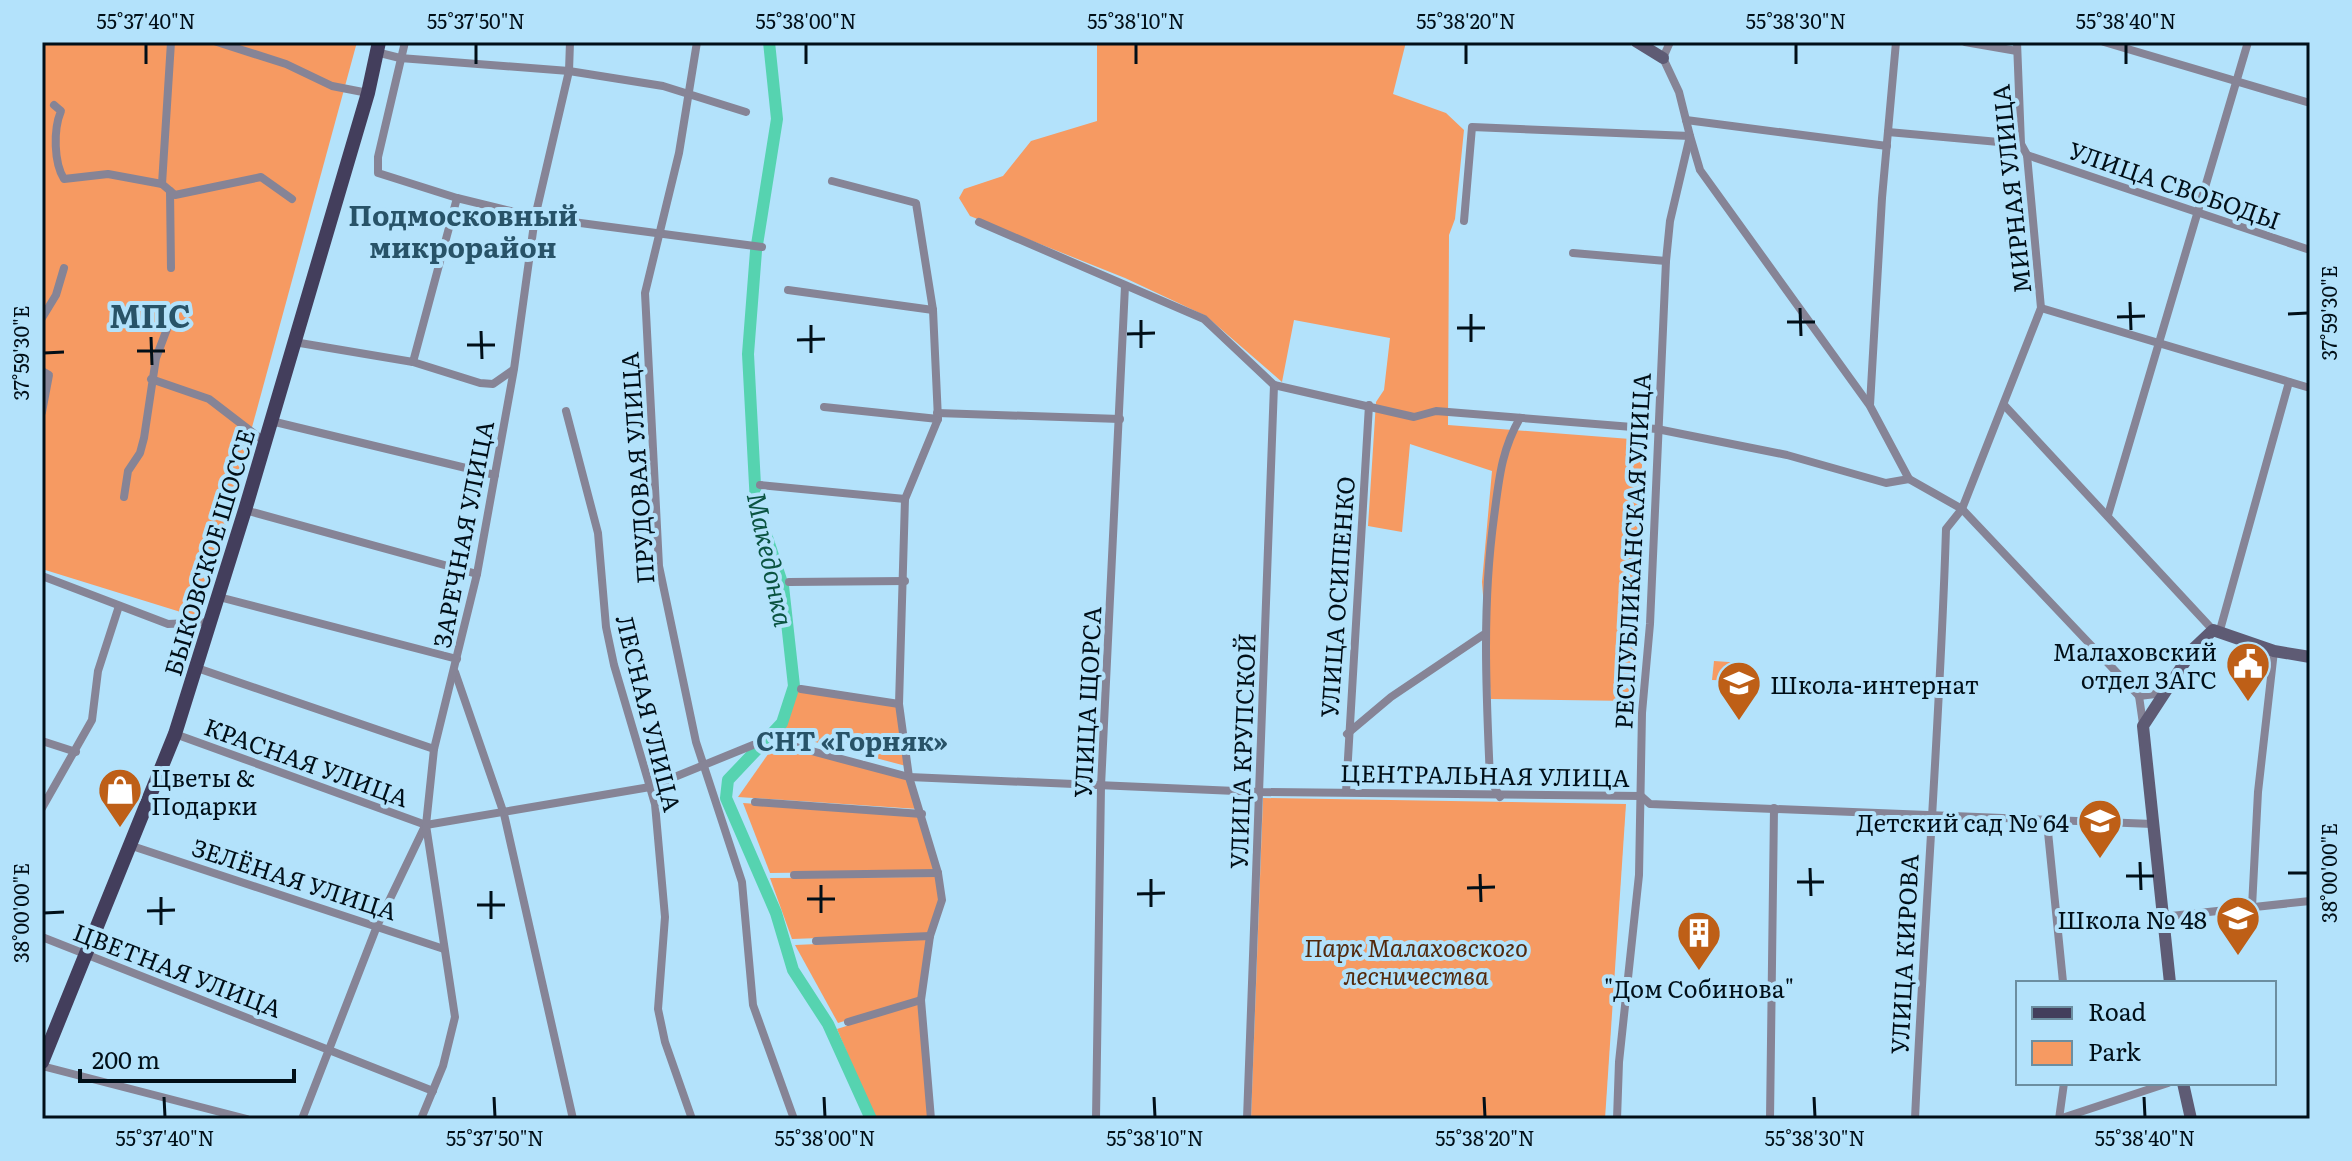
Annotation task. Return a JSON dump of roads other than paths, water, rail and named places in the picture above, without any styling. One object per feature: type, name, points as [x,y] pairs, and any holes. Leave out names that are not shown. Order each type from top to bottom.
[{"type":"main road","points":[[1637,42],[1663,58]]},
{"type":"main road","name":"БЫКОВСКОЕ ШОССЕ","points":[[42,1064],[132,846],[197,668],[368,93],[378,47]]},
{"type":"main road","points":[[2170,981],[2143,726],[2194,648],[2216,630],[2274,651],[2310,657]]},
{"type":"main road","points":[[2183,1085],[2191,1119]]},
{"type":"street","points":[[162,184],[171,42]]},
{"type":"street","points":[[217,42],[286,64],[332,86],[368,93]]},
{"type":"street","points":[[405,42],[378,157],[378,173],[457,198],[535,217],[757,246]]},
{"type":"street","name":"ЗАРЕЧНАЯ УЛИЦА","points":[[570,42],[569,71],[535,217],[514,369],[477,574],[455,671],[504,814],[573,1119]]},
{"type":"street","name":"ПРУДОВАЯ УЛИЦА","points":[[697,42],[668,204],[645,293],[659,566],[680,671],[705,767],[742,882],[753,1005],[794,1119]]},
{"type":"street","points":[[1663,58],[1670,42]]},
{"type":"street","points":[[1870,406],[1896,42]]},
{"type":"street","points":[[1965,42],[2017,46]]},
{"type":"street","points":[[2104,42],[2310,103]]},
{"type":"street","points":[[2108,515],[2248,42]]},
{"type":"street","name":"МИРНАЯ УЛИЦА","points":[[1962,509],[2041,308],[2027,155],[2021,144],[2017,46]]},
{"type":"street","points":[[378,47],[400,58],[569,71],[663,86],[746,112]]},
{"type":"street","name":"РЕСПУБЛИКАНСКАЯ УЛИЦА","points":[[1617,1119],[1619,1062],[1639,875],[1642,713],[1650,624],[1666,261],[1670,221],[1690,136],[1679,92],[1663,58]]},
{"type":"street","points":[[54,105],[61,111],[57,121],[58,169],[64,179],[108,174],[162,184],[175,195],[261,177],[292,199]]},
{"type":"street","points":[[1686,120],[1887,146]]},
{"type":"street","points":[[1464,221],[1472,127],[1690,136],[1700,170],[1714,192],[1870,406],[1909,479],[1962,509],[2139,696],[2144,710],[2143,726]]},
{"type":"street","points":[[1888,132],[2021,144]]},
{"type":"street","name":"УЛИЦА СВОБОДЫ","points":[[2027,155],[2310,250]]},
{"type":"street","points":[[832,181],[916,203],[933,310],[938,416],[905,499],[899,704],[909,777],[938,873],[942,900],[930,936],[921,1000],[931,1119]]},
{"type":"street","points":[[170,191],[171,268]]},
{"type":"street","points":[[413,362],[457,198]]},
{"type":"street","points":[[979,222],[1204,319],[1274,385],[1414,417],[1436,411],[1657,429],[1787,455],[1886,483],[1909,479]]},
{"type":"street","points":[[1573,253],[1666,261]]},
{"type":"street","points":[[42,318],[56,295],[64,268]]},
{"type":"street","name":"УЛИЦА ЩОРСА","points":[[1096,1119],[1101,786],[1125,286]]},
{"type":"street","points":[[788,290],[933,310]]},
{"type":"street","points":[[2041,308],[2310,388]]},
{"type":"street","points":[[124,497],[128,471],[140,453],[144,438],[151,379],[163,334],[173,313]]},
{"type":"street","points":[[294,342],[413,362],[480,383],[493,384],[514,369]]},
{"type":"street","points":[[42,371],[49,375],[42,412]]},
{"type":"street","points":[[151,379],[209,399],[265,442]]},
{"type":"street","points":[[2216,630],[2289,382]]},
{"type":"street","name":"УЛИЦА КРУПСКОЙ","points":[[1247,1119],[1274,385]]},
{"type":"street","name":"УЛИЦА ОСИПЕНКО","points":[[1346,792],[1347,734],[1369,405]]},
{"type":"street","points":[[2005,406],[2216,630]]},
{"type":"street","points":[[824,407],[938,416],[1120,419]]},
{"type":"street","name":"ЛЕСНАЯ УЛИЦА","points":[[566,411],[598,533],[604,612],[614,665],[650,787],[662,863],[665,917],[658,1009],[665,1042],[692,1119]]},
{"type":"street","points":[[1500,797],[1490,779],[1483,635],[1492,531],[1505,445],[1520,418]]},
{"type":"street","points":[[271,421],[495,475]]},
{"type":"street","points":[[760,485],[905,499]]},
{"type":"street","name":"УЛИЦА КИРОВА","points":[[1915,1119],[1930,815],[1940,704],[1946,529],[1962,509]]},
{"type":"street","points":[[245,510],[477,574]]},
{"type":"street","points":[[42,576],[168,624],[211,622]]},
{"type":"street","points":[[789,582],[905,581]]},
{"type":"street","points":[[219,597],[457,659]]},
{"type":"street","points":[[42,808],[92,720],[98,671],[119,606]]},
{"type":"street","points":[[1347,734],[1391,697],[1483,635]]},
{"type":"street","points":[[2252,907],[2258,792],[2274,651]]},
{"type":"street","points":[[197,668],[434,749]]},
{"type":"street","points":[[421,1119],[433,1091],[455,1017],[426,825],[434,749],[455,671]]},
{"type":"street","points":[[801,689],[899,704]]},
{"type":"street","points":[[2139,696],[2164,693]]},
{"type":"street","name":"КРАСНАЯ УЛИЦА","points":[[175,734],[426,825]]},
{"type":"street","points":[[42,741],[76,752]]},
{"type":"street","name":"ЦЕНТРАЛЬНАЯ УЛИЦА","points":[[774,741],[909,777],[1259,792],[1500,797],[1641,796],[1650,804],[2153,824]]},
{"type":"street","points":[[426,825],[650,787],[753,745]]},
{"type":"street","points":[[755,802],[922,814]]},
{"type":"street","points":[[1770,1119],[1774,808]]},
{"type":"street","points":[[2047,822],[2063,981]]},
{"type":"street","points":[[302,1119],[377,926],[426,825]]},
{"type":"street","name":"ЗЕЛЁНАЯ УЛИЦА","points":[[132,846],[444,949]]},
{"type":"street","points":[[794,875],[938,873]]},
{"type":"street","points":[[2162,917],[2310,901]]},
{"type":"street","points":[[816,941],[930,936]]},
{"type":"street","name":"ЦВЕТНАЯ УЛИЦА","points":[[42,937],[433,1091]]},
{"type":"street","points":[[848,1022],[921,1000]]},
{"type":"street","points":[[42,1064],[247,1119]]},
{"type":"street","points":[[2064,1085],[2059,1119],[2162,1085]]},
{"type":"waterway","name":"Македонка","points":[[769,42],[777,119],[756,251],[748,354],[756,504],[783,586],[794,686],[782,723],[728,780],[726,798],[776,913],[793,970],[828,1024],[871,1119]]},
{"type":"place","name":"Малаховский отдел ЗАГС","points":[[2248,703]]},
{"type":"place","name":"Школа-интернат","points":[[1739,722]]},
{"type":"place","name":"Цветы & Подарки","points":[[120,829]]},
{"type":"place","name":"Детский сад № 64","points":[[2100,860]]},
{"type":"place","name":"Школа № 48","points":[[2238,957]]},
{"type":"place","name":"\"Дом Собинова\"","points":[[1699,972]]},
{"type":"district","name":"Подмосковный микрорайон","points":[[463,230]]},
{"type":"district","name":"МПС","points":[[150,314]]},
{"type":"district","name":"СНТ «Горняк»","points":[[852,739]]},
{"type":"park label","name":"Парк Малаховского лесничества","points":[[1416,960]]}]
